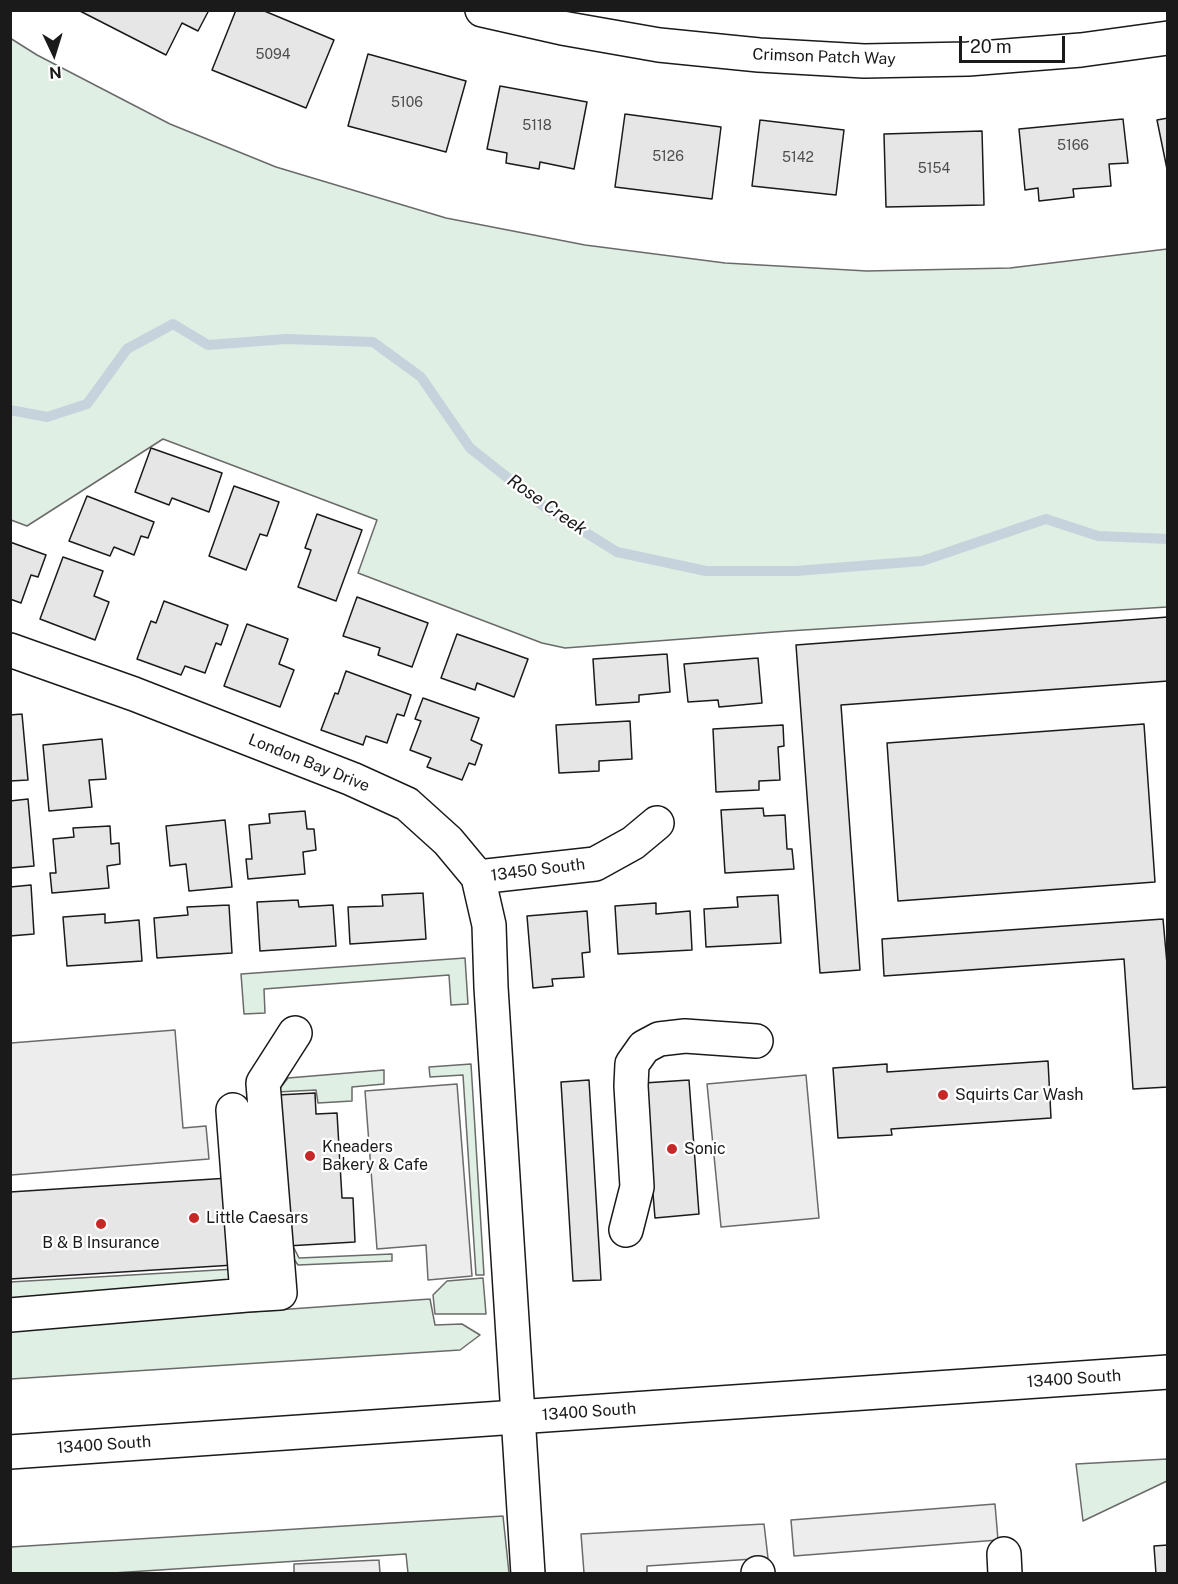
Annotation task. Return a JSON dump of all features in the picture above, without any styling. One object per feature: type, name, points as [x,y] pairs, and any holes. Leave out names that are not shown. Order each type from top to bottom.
[{"type":"street","name":"Crimson Patch Way","points":[[482,10],[562,28],[659,45],[759,56],[864,61],[969,59],[1081,50],[1167,38]]},
{"type":"street","name":"London Bay Drive","points":[[10,650],[156,703],[352,779],[407,804],[448,841],[478,877],[489,925],[528,1574]]},
{"type":"street","name":"13450 South","points":[[478,877],[595,864],[633,843],[657,823]]},
{"type":"street","points":[[10,1315],[280,1293],[263,1083],[295,1033]]},
{"type":"street","points":[[626,1230],[637,1187],[631,1086],[632,1064],[644,1047],[659,1039],[685,1036],[756,1041]]},
{"type":"street","points":[[233,1110],[247,1295]]},
{"type":"street","name":"13400 South","points":[[10,1452],[1167,1372]]},
{"type":"green space","points":[[10,38],[37,55],[170,124],[276,167],[446,218],[585,245],[725,263],[867,271],[1010,268],[1167,249],[1167,607],[788,631],[565,648],[542,643],[358,573],[377,520],[163,439],[27,526],[11,520]]},
{"type":"green space","points":[[465,958],[468,1004],[451,1005],[449,975],[264,989],[265,1013],[244,1014],[241,974]]},
{"type":"green space","points":[[471,1064],[484,1275],[476,1275],[463,1075],[430,1077],[429,1067]]},
{"type":"green space","points":[[384,1070],[384,1084],[352,1087],[352,1101],[318,1103],[316,1090],[277,1092],[288,1078]]},
{"type":"green space","points":[[294,1248],[299,1258],[392,1254],[392,1261],[298,1265],[287,1249]]},
{"type":"green space","points":[[235,1269],[229,1287],[11,1302],[10,1282]]},
{"type":"green space","points":[[483,1278],[486,1314],[435,1314],[433,1295],[447,1281]]},
{"type":"green space","points":[[430,1299],[435,1325],[462,1324],[480,1335],[460,1350],[11,1379],[11,1329]]},
{"type":"green space","points":[[1167,1459],[1167,1481],[1083,1521],[1076,1464]]},
{"type":"green space","points":[[503,1516],[509,1573],[408,1573],[406,1554],[113,1573],[11,1573],[11,1547]]},
{"type":"shaded area","points":[[175,1030],[183,1128],[206,1126],[209,1159],[11,1175],[11,1043]]},
{"type":"shaded area","points":[[806,1075],[819,1218],[721,1227],[707,1084]]},
{"type":"shaded area","points":[[457,1084],[472,1276],[428,1280],[426,1245],[377,1249],[365,1091]]},
{"type":"shaded area","points":[[995,1504],[998,1540],[794,1556],[791,1520]]},
{"type":"shaded area","points":[[764,1524],[768,1558],[647,1566],[647,1573],[584,1573],[581,1534]]},
{"type":"shaded area","points":[[379,1560],[380,1573],[294,1573],[294,1564]]},
{"type":"building","points":[[78,10],[209,10],[198,31],[182,23],[166,55]]},
{"type":"building","points":[[236,10],[262,10],[334,40],[306,108],[212,70]]},
{"type":"building","points":[[368,54],[466,81],[446,152],[348,126]]},
{"type":"building","points":[[500,86],[587,102],[574,169],[540,162],[539,169],[506,163],[507,153],[487,149]]},
{"type":"building","points":[[625,114],[721,127],[712,199],[615,187]]},
{"type":"building","points":[[1168,118],[1168,174],[1157,120]]},
{"type":"building","points":[[1123,119],[1128,163],[1109,164],[1111,186],[1073,189],[1074,197],[1039,201],[1038,188],[1025,190],[1019,129]]},
{"type":"building","points":[[760,120],[844,130],[836,195],[752,186]]},
{"type":"building","points":[[982,131],[984,205],[886,207],[884,134]]},
{"type":"building","points":[[151,448],[222,473],[209,512],[172,498],[169,505],[135,492]]},
{"type":"building","points":[[234,486],[279,502],[267,536],[260,534],[246,570],[209,556]]},
{"type":"building","points":[[87,496],[154,522],[148,538],[141,536],[134,555],[114,547],[110,556],[69,541]]},
{"type":"building","points":[[317,514],[362,530],[336,601],[298,587],[311,550],[305,548]]},
{"type":"building","points":[[10,542],[46,555],[38,577],[31,575],[21,603],[10,599]]},
{"type":"building","points":[[63,557],[103,571],[94,596],[109,602],[95,640],[40,619]]},
{"type":"building","points":[[357,597],[428,623],[412,667],[378,655],[380,648],[343,636]]},
{"type":"building","points":[[164,601],[228,625],[221,645],[216,643],[205,673],[185,666],[181,675],[137,659],[151,621],[156,623]]},
{"type":"building","points":[[1168,617],[1168,681],[841,705],[860,970],[820,973],[796,645]]},
{"type":"building","points":[[247,624],[288,639],[279,664],[294,670],[280,707],[224,686]]},
{"type":"building","points":[[457,634],[528,659],[514,697],[477,683],[475,690],[441,678]]},
{"type":"building","points":[[667,654],[670,692],[639,695],[639,702],[596,705],[593,659]]},
{"type":"building","points":[[758,658],[762,703],[719,707],[718,700],[688,702],[684,664]]},
{"type":"building","points":[[346,671],[411,695],[404,716],[397,714],[387,743],[366,736],[363,745],[321,730]]},
{"type":"building","points":[[423,698],[479,718],[471,740],[482,745],[475,765],[469,763],[462,780],[427,767],[431,758],[410,750],[421,721],[415,719]]},
{"type":"building","points":[[22,714],[28,780],[10,781],[10,715]]},
{"type":"building","points":[[630,721],[632,759],[599,761],[599,771],[559,773],[556,725]]},
{"type":"building","points":[[1144,724],[1155,882],[898,901],[887,743]]},
{"type":"building","points":[[783,725],[784,746],[778,747],[780,780],[759,781],[759,790],[716,792],[713,729]]},
{"type":"building","points":[[102,739],[106,779],[89,780],[92,807],[49,811],[43,745]]},
{"type":"building","points":[[28,799],[34,866],[10,868],[10,801]]},
{"type":"building","points":[[763,808],[764,816],[785,815],[787,849],[792,849],[794,869],[725,873],[721,810]]},
{"type":"building","points":[[305,811],[307,829],[314,829],[316,850],[303,852],[305,874],[248,879],[246,859],[252,859],[249,825],[270,823],[269,814]]},
{"type":"building","points":[[225,820],[232,887],[189,891],[186,864],[170,866],[166,826]]},
{"type":"building","points":[[110,826],[111,844],[119,843],[120,864],[107,866],[109,888],[52,893],[50,873],[56,873],[53,839],[74,837],[73,828]]},
{"type":"building","points":[[31,885],[34,934],[10,936],[10,887]]},
{"type":"building","points":[[423,893],[426,939],[350,944],[348,907],[383,906],[382,895]]},
{"type":"building","points":[[778,895],[781,943],[706,947],[704,909],[738,907],[737,897]]},
{"type":"building","points":[[298,900],[299,907],[333,905],[336,946],[260,951],[257,902]]},
{"type":"building","points":[[656,903],[656,914],[690,911],[692,950],[618,954],[615,906]]},
{"type":"building","points":[[229,905],[232,953],[157,958],[154,918],[188,915],[187,907]]},
{"type":"building","points":[[587,911],[590,952],[582,953],[584,977],[552,979],[553,986],[533,988],[527,916]]},
{"type":"building","points":[[105,914],[105,923],[139,920],[142,961],[67,966],[63,917]]},
{"type":"building","points":[[1163,919],[1168,975],[1168,1087],[1133,1089],[1124,959],[884,976],[882,939]]},
{"type":"building","name":"Squirts Car Wash","points":[[1048,1061],[1051,1118],[891,1129],[892,1135],[838,1138],[833,1068],[887,1064],[887,1072]]},
{"type":"building","points":[[589,1080],[601,1280],[573,1281],[561,1082]]},
{"type":"building","name":"Sonic","points":[[689,1080],[699,1214],[655,1218],[644,1083]]},
{"type":"building","name":"Kneaders Bakery & Cafe","points":[[315,1093],[316,1114],[337,1113],[342,1198],[353,1198],[355,1242],[287,1246],[278,1095]]},
{"type":"building","points":[[229,1178],[234,1265],[10,1279],[10,1192]]},
{"type":"building","points":[[1168,1545],[1168,1574],[1156,1574],[1154,1546]]},
{"type":"waterway","name":"Rose Creek","points":[[10,410],[47,417],[87,404],[127,349],[173,324],[208,345],[286,339],[373,342],[421,377],[470,448],[546,508],[617,552],[706,571],[796,571],[922,561],[1046,519],[1098,536],[1168,539]]},
{"type":"place","name":"Squirts Car Wash","points":[[943,1095]]},
{"type":"place","name":"Sonic","points":[[672,1149]]},
{"type":"place","name":"Kneaders Bakery & Cafe","points":[[310,1156]]},
{"type":"place","name":"Little Caesars","points":[[194,1218]]},
{"type":"place","name":"B & B Insurance","points":[[101,1224]]}]
